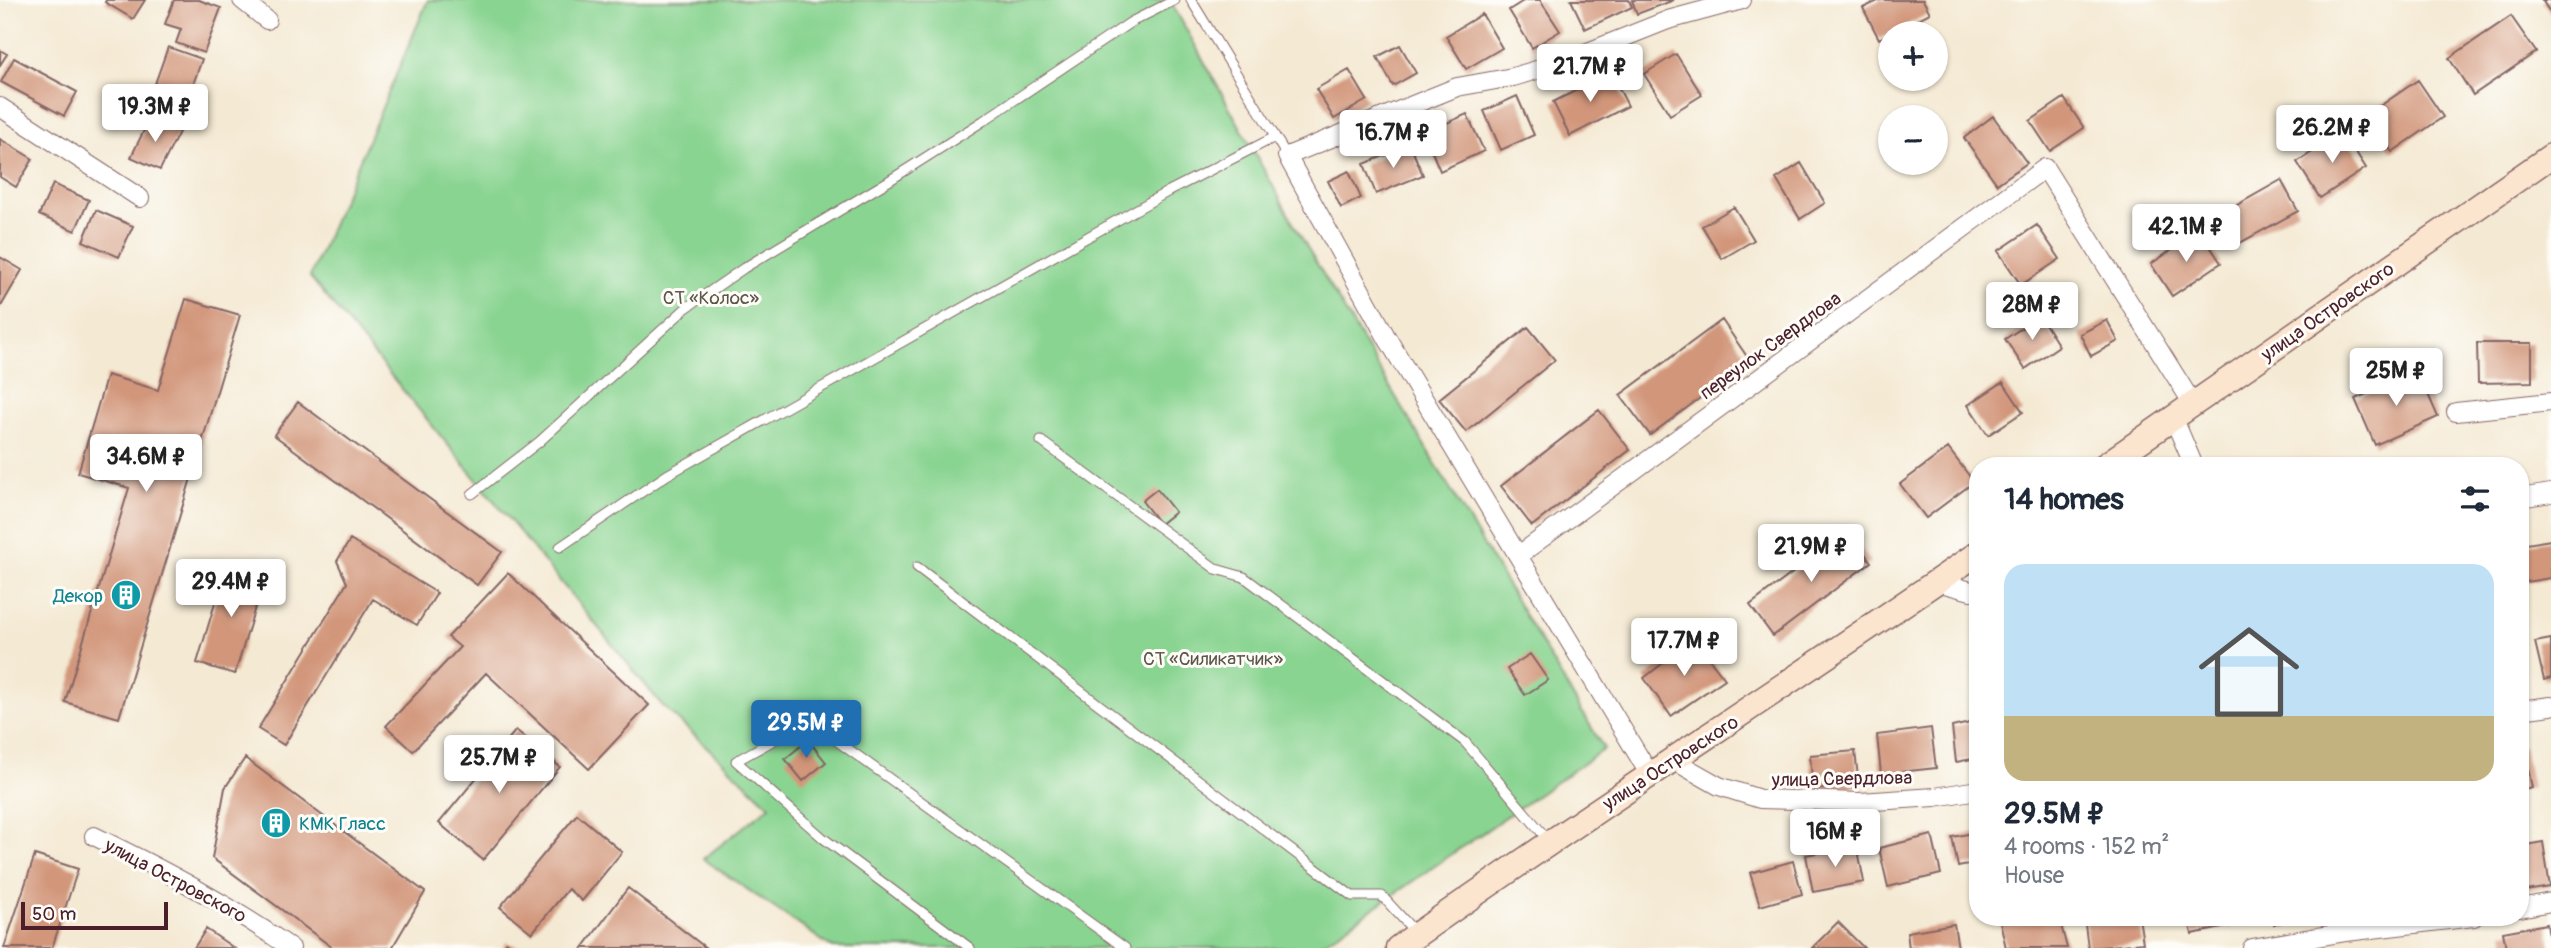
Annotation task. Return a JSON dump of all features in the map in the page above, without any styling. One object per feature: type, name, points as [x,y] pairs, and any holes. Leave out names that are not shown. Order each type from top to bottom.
[{"type":"street","points":[[242,0],[267,20]]},
{"type":"street","points":[[1650,775],[1387,338],[1287,156],[1457,87],[1513,77],[1560,63],[1668,20],[1742,0]]},
{"type":"street","points":[[0,107],[141,198]]},
{"type":"street","name":"улица Островского","points":[[2117,457],[2551,156]]},
{"type":"street","name":"переулок Свердлова","points":[[1519,555],[2045,168],[2183,411]]},
{"type":"street","points":[[2456,412],[2551,402]]},
{"type":"street","points":[[2183,411],[2192,457]]},
{"type":"street","points":[[2529,497],[2551,493]]},
{"type":"street","name":"улица Островского","points":[[1407,941],[1549,841],[1969,559]]},
{"type":"street","points":[[1937,582],[1969,590]]},
{"type":"street","points":[[2529,709],[2551,706]]},
{"type":"street","name":"улица Свердлова","points":[[1673,760],[1719,786],[1760,799],[1860,802],[1935,797],[1969,791]]},
{"type":"street","name":"улица Островского","points":[[94,836],[199,888],[243,914],[291,948]]},
{"type":"street","points":[[2529,906],[2551,902]]},
{"type":"street","points":[[2252,948],[2397,926]]},
{"type":"lane","points":[[472,494],[539,442],[686,308],[744,268],[983,121],[1131,22],[1175,0]]},
{"type":"lane","points":[[1191,0],[1287,156]]},
{"type":"lane","points":[[560,547],[667,475],[1146,204],[1275,137]]},
{"type":"lane","points":[[1041,441],[1216,569],[1244,577],[1465,742],[1549,841]]},
{"type":"lane","points":[[917,567],[1352,896],[1382,896],[1407,941]]},
{"type":"lane","points":[[970,948],[823,838],[736,761],[805,723],[819,728],[1125,948]]},
{"type":"green space","points":[[428,0],[1170,0],[1300,235],[1604,749],[1316,948],[833,948],[703,859],[770,806],[661,704],[310,277]]},
{"type":"building","points":[[145,0],[133,19],[105,2]]},
{"type":"building","points":[[174,0],[199,0],[221,8],[204,53],[176,43],[181,29],[165,24]]},
{"type":"building","points":[[1525,0],[1540,0],[1560,31],[1532,48],[1509,10]]},
{"type":"building","points":[[1571,0],[1629,0],[1632,7],[1585,29]]},
{"type":"building","points":[[1632,0],[1674,0],[1637,14]]},
{"type":"building","points":[[1880,0],[1923,0],[1930,13],[1914,21],[1878,21],[1878,37],[1863,8]]},
{"type":"building","points":[[2542,0],[2551,0],[2551,14]]},
{"type":"building","points":[[1482,14],[1502,48],[1466,69],[1446,36]]},
{"type":"building","points":[[2511,16],[2536,52],[2473,95],[2449,58]]},
{"type":"building","points":[[1400,45],[1416,73],[1393,86],[1377,57]]},
{"type":"building","points":[[168,47],[202,59],[184,110],[150,98]]},
{"type":"building","points":[[0,50],[7,54],[0,65]]},
{"type":"building","points":[[1676,54],[1702,95],[1670,115],[1644,74]]},
{"type":"building","points":[[14,58],[77,92],[64,116],[1,82]]},
{"type":"building","points":[[1349,70],[1367,100],[1334,119],[1316,89]]},
{"type":"building","points":[[1611,73],[1628,106],[1570,136],[1553,102]]},
{"type":"building","points":[[2418,80],[2443,117],[2392,152],[2367,115]]},
{"type":"building","points":[[1517,96],[1534,135],[1501,150],[1484,111]]},
{"type":"building","points":[[2064,98],[2084,128],[2050,151],[2030,121]]},
{"type":"building","points":[[1467,114],[1484,151],[1440,171],[1424,133]]},
{"type":"building","points":[[1993,116],[2027,163],[1997,184],[1964,138]]},
{"type":"building","points":[[150,118],[179,132],[160,170],[131,157]]},
{"type":"building","points":[[2343,132],[2366,168],[2320,198],[2297,162]]},
{"type":"building","points":[[0,139],[33,159],[16,187],[0,177]]},
{"type":"building","points":[[1410,145],[1423,175],[1376,194],[1364,164]]},
{"type":"building","points":[[1801,163],[1825,203],[1800,219],[1776,179]]},
{"type":"building","points":[[1349,171],[1361,198],[1341,208],[1328,181]]},
{"type":"building","points":[[2281,180],[2298,211],[2240,243],[2223,213]]},
{"type":"building","points":[[53,184],[89,200],[75,231],[39,215]]},
{"type":"building","points":[[1734,207],[1754,240],[1722,259],[1702,226]]},
{"type":"building","points":[[96,210],[133,226],[119,257],[83,241]]},
{"type":"building","points":[[2037,225],[2060,259],[2021,285],[1998,251]]},
{"type":"building","points":[[2200,231],[2221,263],[2172,296],[2151,264]]},
{"type":"building","points":[[0,257],[22,270],[0,308]]},
{"type":"building","name":"Декор","points":[[186,299],[240,315],[119,718],[65,702],[129,488],[78,473],[107,375],[158,390]]},
{"type":"building","points":[[2040,316],[2059,346],[2025,369],[2005,339]]},
{"type":"building","points":[[1722,320],[1750,361],[1650,435],[1620,395]]},
{"type":"building","points":[[2107,320],[2118,341],[2091,356],[2080,334]]},
{"type":"building","points":[[1528,327],[1555,360],[1466,432],[1439,399]]},
{"type":"building","points":[[2477,343],[2532,343],[2532,382],[2478,383]]},
{"type":"building","points":[[2418,371],[2438,417],[2375,445],[2355,399]]},
{"type":"building","points":[[2003,382],[2023,412],[1988,435],[1968,405]]},
{"type":"building","points":[[298,402],[502,552],[477,585],[274,435]]},
{"type":"building","points":[[1599,410],[1630,450],[1532,526],[1501,486]]},
{"type":"building","points":[[1948,448],[1969,475],[1969,486],[1926,518],[1900,484]]},
{"type":"building","points":[[1157,489],[1175,512],[1160,524],[1142,501]]},
{"type":"building","points":[[1848,531],[1871,562],[1773,636],[1750,605]]},
{"type":"building","points":[[350,540],[437,593],[417,625],[373,599],[284,745],[258,729],[347,583],[337,561]]},
{"type":"building","points":[[2551,540],[2551,578],[2529,581],[2529,544]]},
{"type":"building","points":[[227,563],[265,574],[235,674],[197,663]]},
{"type":"building","points":[[508,573],[649,705],[589,769],[486,673],[413,751],[386,726],[460,647],[448,637]]},
{"type":"building","points":[[1694,639],[1725,679],[1671,716],[1644,678]]},
{"type":"building","points":[[2551,639],[2551,678],[2544,680],[2535,642]]},
{"type":"building","points":[[1530,654],[1548,680],[1525,695],[1507,669]]},
{"type":"building","points":[[1969,723],[1969,760],[1956,762],[1952,727]]},
{"type":"building","points":[[1931,728],[1936,768],[1881,774],[1877,735]]},
{"type":"building","points":[[516,730],[560,767],[483,860],[439,823]]},
{"type":"building","points":[[808,740],[826,762],[803,781],[785,759]]},
{"type":"building","points":[[1855,751],[1859,786],[1813,790],[1810,755]]},
{"type":"building","name":"КМК Гласс","points":[[245,758],[425,892],[392,948],[333,948],[212,858],[225,788]]},
{"type":"building","points":[[577,814],[622,852],[582,901],[568,889],[532,933],[500,907]]},
{"type":"building","points":[[1969,834],[1969,865],[1958,867],[1952,837]]},
{"type":"building","points":[[1932,835],[1941,874],[1888,887],[1879,848]]},
{"type":"building","points":[[2543,842],[2550,887],[2529,890],[2529,844]]},
{"type":"building","points":[[1857,845],[1864,882],[1813,892],[1806,855]]},
{"type":"building","points":[[35,855],[78,869],[52,948],[4,948]]},
{"type":"building","points":[[1793,861],[1802,894],[1760,906],[1750,873]]},
{"type":"building","points":[[628,888],[706,948],[583,948]]},
{"type":"building","points":[[1838,922],[1864,948],[1812,948]]},
{"type":"building","points":[[1954,924],[1958,948],[1909,948],[1907,932]]},
{"type":"building","points":[[2547,924],[2551,948],[2506,948],[2503,932]]},
{"type":"building","points":[[2001,926],[2061,926],[2067,948],[2006,948]]},
{"type":"building","points":[[2085,926],[2140,926],[2143,943],[2088,948]]},
{"type":"building","points":[[2190,926],[2232,926],[2192,934]]},
{"type":"building","points":[[206,929],[234,948],[194,948]]},
{"type":"building","points":[[506,942],[522,948],[504,948]]},
{"type":"place","name":"Декор","points":[[126,595]]},
{"type":"place","name":"КМК Гласс","points":[[276,823]]},
{"type":"park label","name":"СТ «Колос»","points":[[711,297]]},
{"type":"park label","name":"СТ «Силикатчик»","points":[[1213,658]]}]
